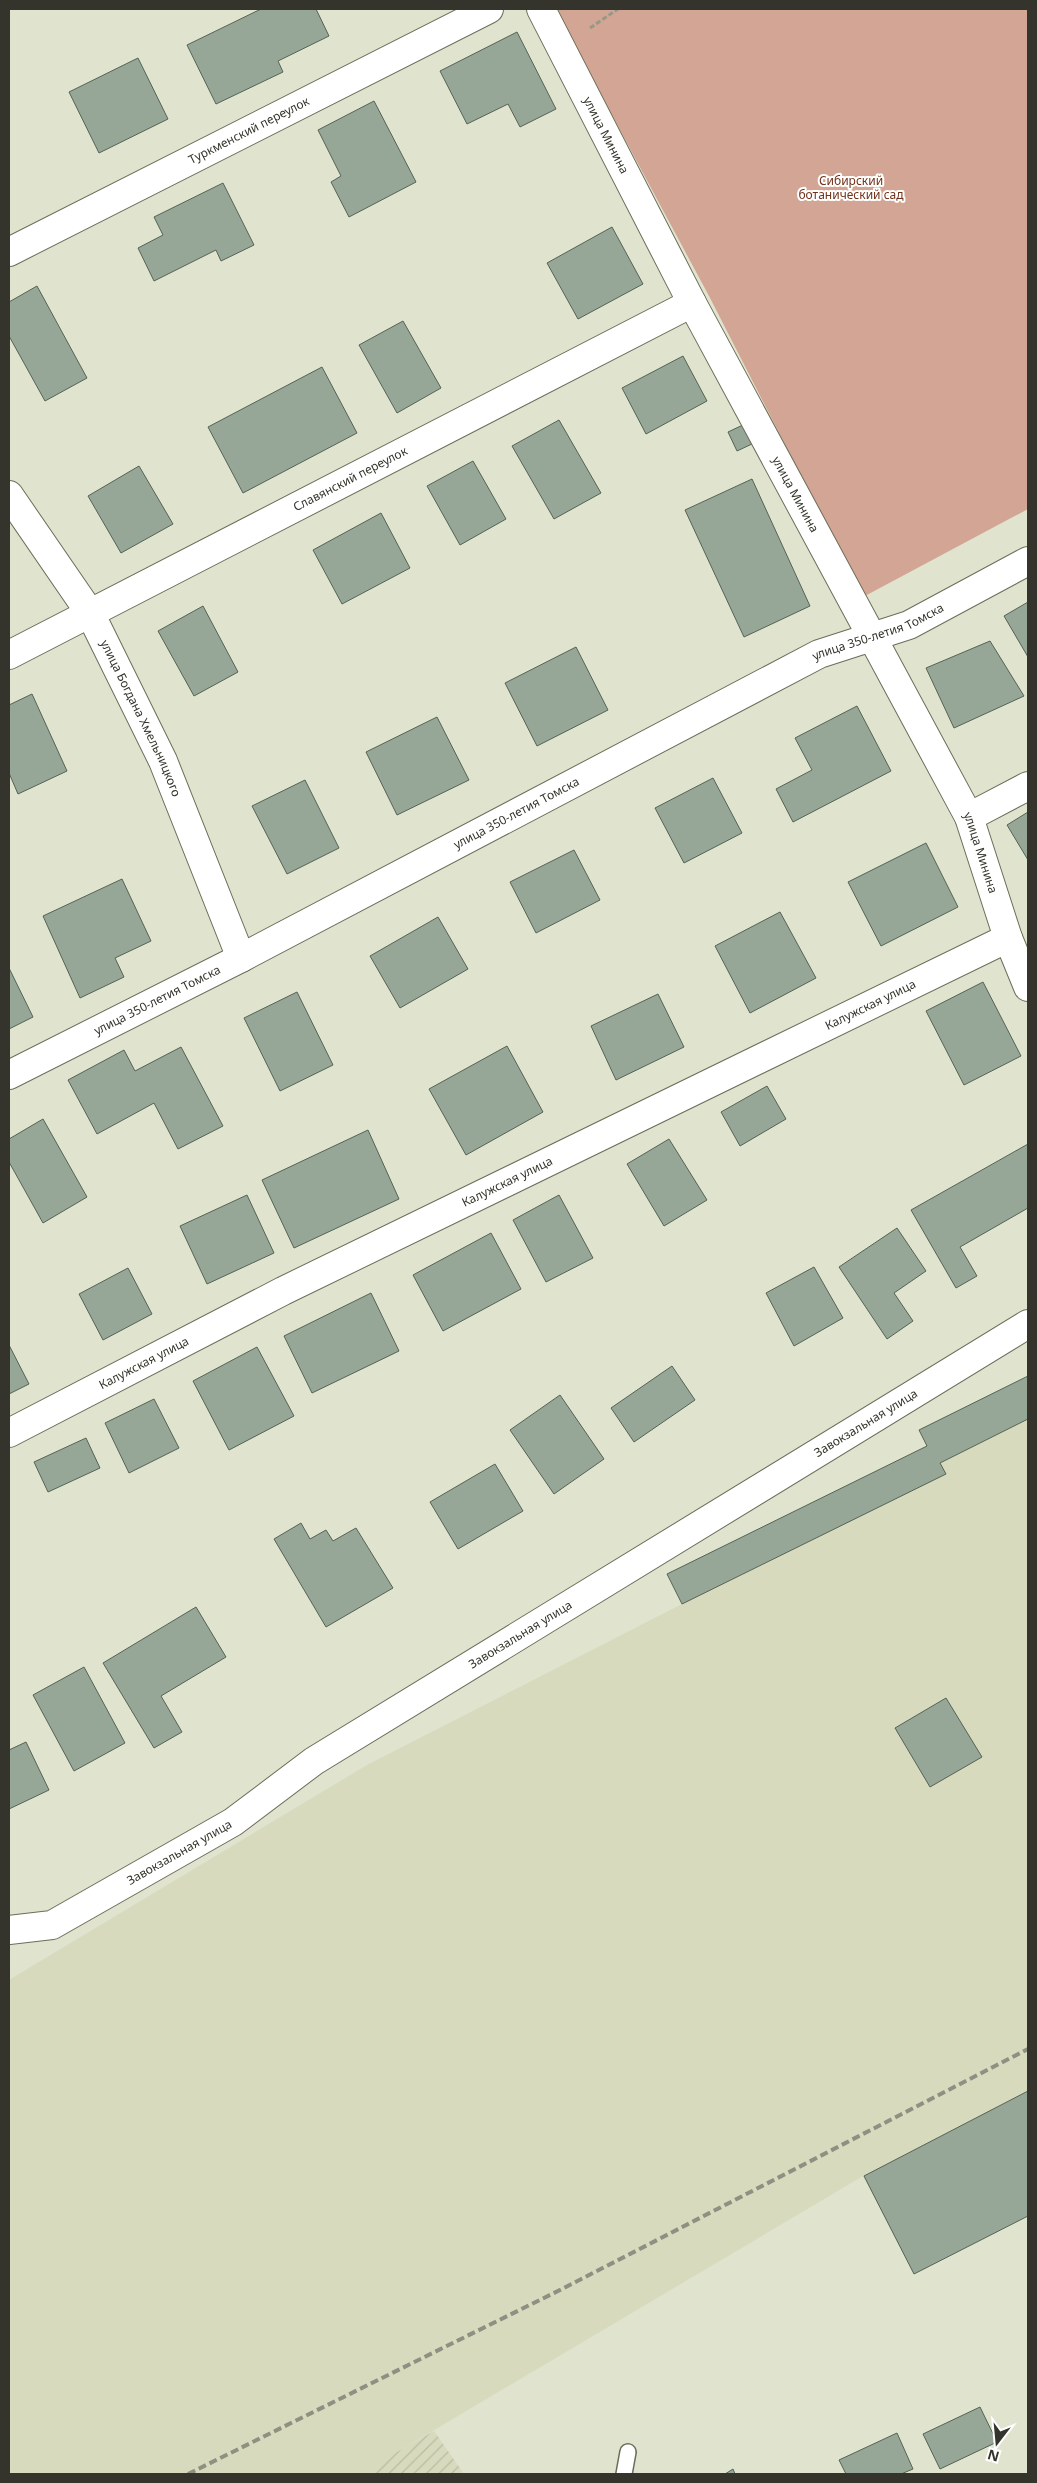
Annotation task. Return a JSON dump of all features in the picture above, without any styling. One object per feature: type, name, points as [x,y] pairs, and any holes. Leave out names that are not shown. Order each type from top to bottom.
[{"type":"street","name":"Туркменский переулок","points":[[9,252],[490,9]]},
{"type":"street","name":"улица Минина","points":[[541,9],[692,303],[969,816],[1008,938],[1028,987]]},
{"type":"street","name":"Славянский переулок","points":[[9,655],[692,303]]},
{"type":"street","name":"улица Богдана Хмельницкого","points":[[9,495],[90,613],[163,762],[241,958]]},
{"type":"street","name":"улица 350-летия Томска","points":[[9,1075],[241,958],[819,654],[909,625],[1028,561]]},
{"type":"street","points":[[969,816],[1028,786]]},
{"type":"street","name":"Калужская улица","points":[[9,1434],[283,1291],[1008,938]]},
{"type":"street","name":"Завокзальная улица","points":[[9,1930],[52,1925],[233,1822],[314,1761],[1028,1324]]},
{"type":"lane","points":[[624,2474],[628,2452]]},
{"type":"shaded area","points":[[1028,1419],[1028,2216],[914,2274],[863,2176],[397,2452],[368,2474],[9,2474],[9,1980],[367,1765],[682,1604],[945,1473],[940,1463]]},
{"type":"shaded area","points":[[434,2431],[464,2474],[368,2474],[397,2452]]},
{"type":"green space","name":"Сибирский ботанический сад","points":[[555,9],[1028,9],[1028,509],[863,597],[709,296]]},
{"type":"building","points":[[261,9],[316,9],[329,36],[278,61],[283,72],[216,104],[187,45]]},
{"type":"building","points":[[517,32],[556,109],[520,127],[508,104],[467,124],[440,71]]},
{"type":"building","points":[[138,58],[168,119],[99,153],[69,92]]},
{"type":"building","points":[[374,101],[416,182],[349,217],[331,182],[341,176],[318,130]]},
{"type":"building","points":[[223,183],[254,245],[221,261],[216,250],[154,281],[138,248],[163,235],[154,217]]},
{"type":"building","points":[[612,227],[643,284],[578,319],[547,263]]},
{"type":"building","points":[[37,286],[87,378],[45,401],[9,336],[9,302]]},
{"type":"building","points":[[403,321],[441,388],[397,413],[359,345]]},
{"type":"building","points":[[683,356],[707,401],[646,434],[622,388]]},
{"type":"building","points":[[322,367],[357,433],[243,493],[208,427]]},
{"type":"building","points":[[559,420],[601,493],[554,519],[512,446]]},
{"type":"building","points":[[745,424],[754,443],[737,451],[728,432]]},
{"type":"building","points":[[473,461],[506,519],[460,545],[427,486]]},
{"type":"building","points":[[139,466],[173,524],[121,553],[88,496]]},
{"type":"building","points":[[752,479],[810,606],[744,637],[685,510]]},
{"type":"building","points":[[381,513],[410,568],[342,604],[313,550]]},
{"type":"building","points":[[1028,602],[1028,657],[1004,616]]},
{"type":"building","points":[[203,606],[238,672],[194,696],[158,631]]},
{"type":"building","points":[[990,641],[1024,696],[954,728],[926,668]]},
{"type":"building","points":[[576,647],[608,710],[537,746],[505,683]]},
{"type":"building","points":[[32,694],[67,771],[18,794],[9,773],[9,705]]},
{"type":"building","points":[[857,706],[891,771],[793,822],[776,789],[812,770],[795,738]]},
{"type":"building","points":[[437,717],[469,780],[397,815],[366,752]]},
{"type":"building","points":[[713,778],[742,833],[684,863],[655,808]]},
{"type":"building","points":[[305,780],[339,848],[287,874],[252,806]]},
{"type":"building","points":[[1028,812],[1028,860],[1007,825]]},
{"type":"building","points":[[926,843],[958,907],[881,946],[848,882]]},
{"type":"building","points":[[574,850],[600,900],[536,933],[510,882]]},
{"type":"building","points":[[122,879],[151,941],[115,958],[124,977],[80,998],[43,916]]},
{"type":"building","points":[[780,912],[816,978],[750,1013],[715,946]]},
{"type":"building","points":[[438,917],[468,969],[400,1008],[370,956]]},
{"type":"building","points":[[9,968],[33,1017],[9,1029]]},
{"type":"building","points":[[983,982],[1021,1056],[964,1085],[926,1011]]},
{"type":"building","points":[[297,992],[333,1065],[280,1091],[244,1018]]},
{"type":"building","points":[[658,994],[684,1047],[616,1080],[591,1026]]},
{"type":"building","points":[[507,1046],[543,1112],[466,1155],[429,1089]]},
{"type":"building","points":[[181,1047],[223,1126],[178,1149],[154,1103],[97,1134],[68,1080],[124,1050],[135,1071]]},
{"type":"building","points":[[767,1086],[786,1119],[740,1146],[721,1112]]},
{"type":"building","points":[[43,1119],[87,1197],[43,1223],[9,1162],[9,1139]]},
{"type":"building","points":[[368,1130],[399,1199],[294,1248],[262,1180]]},
{"type":"building","points":[[669,1139],[707,1200],[664,1226],[627,1164]]},
{"type":"building","points":[[1028,1144],[1028,1208],[960,1247],[977,1276],[956,1288],[911,1210]]},
{"type":"building","points":[[247,1195],[274,1253],[207,1284],[180,1226]]},
{"type":"building","points":[[559,1195],[593,1258],[546,1282],[513,1220]]},
{"type":"building","points":[[897,1228],[926,1271],[894,1293],[913,1321],[887,1339],[839,1267]]},
{"type":"building","points":[[491,1233],[521,1289],[443,1331],[413,1275]]},
{"type":"building","points":[[814,1267],[843,1318],[794,1346],[766,1293]]},
{"type":"building","points":[[128,1268],[152,1314],[103,1340],[79,1294]]},
{"type":"building","points":[[371,1293],[399,1351],[312,1393],[284,1336]]},
{"type":"building","points":[[9,1345],[29,1384],[9,1394]]},
{"type":"building","points":[[257,1347],[294,1416],[229,1450],[193,1381]]},
{"type":"building","points":[[672,1366],[695,1400],[634,1442],[611,1408]]},
{"type":"building","points":[[1028,1376],[1028,1419],[940,1463],[946,1474],[682,1604],[667,1574],[927,1446],[919,1430]]},
{"type":"building","points":[[560,1395],[604,1459],[554,1494],[510,1430]]},
{"type":"building","points":[[154,1399],[179,1448],[129,1473],[105,1423]]},
{"type":"building","points":[[86,1438],[100,1468],[48,1492],[34,1462]]},
{"type":"building","points":[[495,1464],[523,1511],[458,1549],[430,1502]]},
{"type":"building","points":[[301,1523],[310,1539],[326,1530],[333,1541],[356,1528],[393,1588],[326,1627],[274,1539]]},
{"type":"building","points":[[196,1607],[226,1657],[161,1696],[182,1732],[154,1748],[103,1663]]},
{"type":"building","points":[[84,1667],[125,1743],[74,1771],[33,1695]]},
{"type":"building","points":[[946,1698],[982,1757],[930,1787],[895,1728]]},
{"type":"building","points":[[26,1742],[49,1790],[9,1809],[9,1750]]},
{"type":"building","points":[[1028,2091],[1028,2216],[914,2274],[864,2176]]},
{"type":"building","points":[[980,2407],[997,2442],[940,2469],[923,2434]]},
{"type":"building","points":[[897,2433],[913,2469],[901,2474],[846,2474],[839,2460]]},
{"type":"building","points":[[733,2469],[735,2474],[725,2474]]},
{"type":"railway","points":[[188,2474],[562,2289],[1028,2049]]}]
